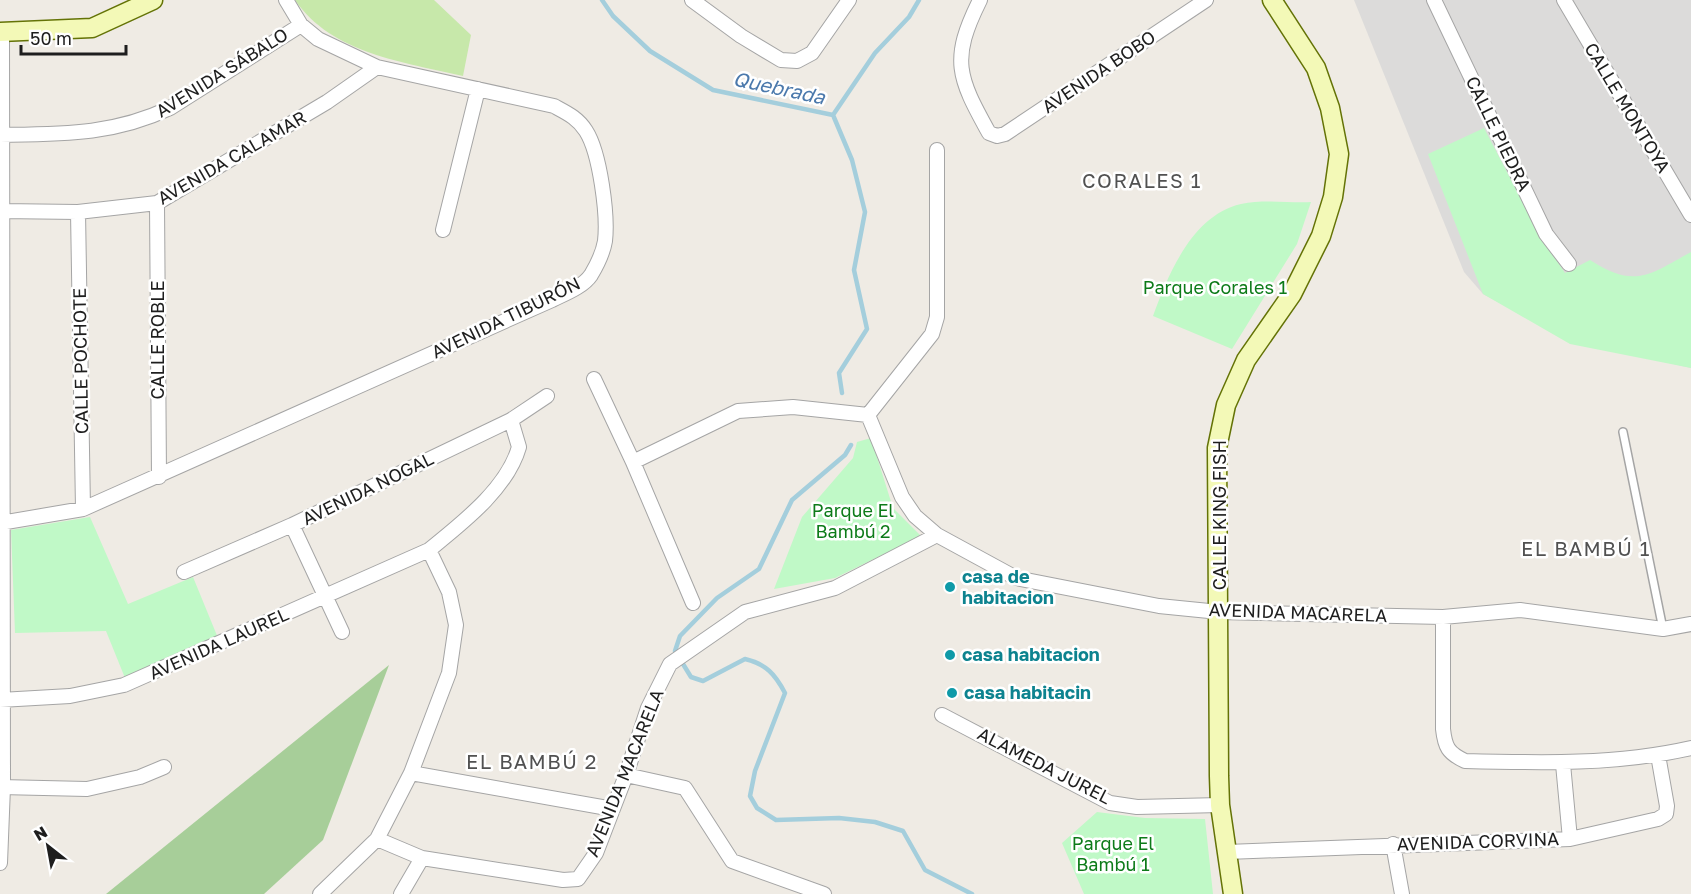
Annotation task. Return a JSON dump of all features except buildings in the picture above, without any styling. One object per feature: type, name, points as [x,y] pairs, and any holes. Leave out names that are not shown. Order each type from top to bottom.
[{"type":"street","points":[[0,863],[1,32],[92,28],[153,0]]},
{"type":"street","name":"AVENIDA TIBURÓN","points":[[1,523],[83,509],[159,477],[552,300],[589,278],[600,259],[605,240],[603,202],[588,133],[576,118],[554,106],[377,68],[318,39],[301,25],[286,0]]},
{"type":"street","points":[[692,0],[741,36],[781,60],[796,61],[812,52],[849,0]]},
{"type":"street","name":"AVENIDA BOBO","points":[[980,0],[969,21],[960,55],[964,87],[989,133],[997,136],[1005,134],[1206,0]]},
{"type":"street","name":"CALLE KING FISH","points":[[1233,894],[1220,805],[1217,448],[1226,405],[1246,360],[1292,294],[1321,236],[1333,196],[1339,154],[1330,108],[1316,68],[1272,0]]},
{"type":"street","name":"CALLE PIEDRA","points":[[1434,0],[1546,234],[1569,264]]},
{"type":"street","name":"CALLE MONTOYA","points":[[1564,0],[1691,215]]},
{"type":"street","name":"AVENIDA SÁBALO","points":[[0,135],[99,132],[151,118],[301,25]]},
{"type":"street","name":"AVENIDA CALAMAR","points":[[1,211],[78,212],[157,203],[327,102],[377,68]]},
{"type":"street","points":[[443,230],[478,89]]},
{"type":"street","points":[[868,415],[932,334],[937,316],[937,150]]},
{"type":"street","name":"CALLE ROBLE","points":[[157,203],[159,477]]},
{"type":"street","name":"CALLE POCHOTE","points":[[78,212],[83,509]]},
{"type":"street","points":[[594,379],[633,462],[693,603]]},
{"type":"street","name":"AVENIDA NOGAL","points":[[184,572],[292,525],[511,420],[547,396]]},
{"type":"street","points":[[633,462],[738,411],[793,407],[868,415]]},
{"type":"street","points":[[868,415],[902,496],[915,516],[937,535]]},
{"type":"street","name":"AVENIDA LAUREL","points":[[1,700],[70,696],[124,685],[429,550],[449,534],[506,476],[519,447],[511,420]]},
{"type":"street","points":[[292,525],[342,632]]},
{"type":"street","name":"AVENIDA MACARELA","points":[[377,839],[422,858],[563,880],[578,879],[596,853],[626,775],[648,708],[670,664],[745,612],[835,588],[937,535],[1016,578],[1159,606],[1220,612],[1443,617],[1520,610],[1664,629],[1691,624]]},
{"type":"street","points":[[320,894],[377,839],[411,773],[449,673],[456,625],[449,592],[429,550]]},
{"type":"street","points":[[1443,617],[1444,745],[1452,755],[1465,761],[1563,764],[1658,755],[1691,748]]},
{"type":"street","name":"ALAMEDA JUREL","points":[[942,715],[1110,803],[1137,807],[1220,805]]},
{"type":"street","name":"AVENIDA CORVINA","points":[[1227,852],[1570,839],[1658,819],[1666,814],[1658,755]]},
{"type":"street","points":[[1563,764],[1570,839]]},
{"type":"street","points":[[1,787],[87,789],[140,777],[164,767]]},
{"type":"street","points":[[411,773],[613,809]]},
{"type":"street","points":[[626,775],[686,788],[732,861],[824,894]]},
{"type":"street","points":[[1393,844],[1402,894]]},
{"type":"street","points":[[401,894],[422,858]]},
{"type":"lane","points":[[1623,432],[1664,629]]},
{"type":"shaded area","points":[[1354,0],[1691,0],[1691,368],[1569,340],[1483,294],[1464,272]]},
{"type":"green space","points":[[295,0],[434,0],[471,35],[463,76],[394,60],[349,44],[329,33],[310,18]]},
{"type":"green space","points":[[1484,128],[1541,237],[1565,273],[1590,260],[1619,274],[1642,276],[1691,252],[1691,368],[1570,344],[1483,294],[1428,154]]},
{"type":"green space","name":"Parque Corales 1","points":[[1267,201],[1311,202],[1297,244],[1232,349],[1153,316],[1166,283],[1184,249],[1209,220],[1224,210],[1241,204]]},
{"type":"green space","name":"Parque El Bambú 2","points":[[871,438],[893,508],[921,536],[835,578],[774,589],[802,517],[853,458],[857,442]]},
{"type":"green space","points":[[90,517],[128,604],[193,577],[218,638],[125,678],[106,631],[15,633],[11,530]]},
{"type":"green space","points":[[389,665],[323,840],[264,894],[106,894]]},
{"type":"green space","name":"Parque El Bambú 1","points":[[1097,812],[1145,818],[1205,819],[1213,894],[1084,894],[1062,843]]},
{"type":"waterway","name":"Quebrada","points":[[602,0],[613,16],[650,51],[713,90],[833,115]]},
{"type":"waterway","points":[[833,115],[875,53],[909,17],[919,0]]},
{"type":"waterway","name":"Quebrada","points":[[833,115],[852,160],[865,212],[854,270],[867,329],[839,373],[842,393]]},
{"type":"waterway","name":"Quebrada","points":[[851,445],[845,455],[792,500],[759,569],[717,598],[680,636],[675,651],[691,677],[703,681],[745,659],[769,671],[785,693],[755,771],[750,796],[757,808],[776,820],[839,818],[875,822],[903,831],[925,870],[972,894]]},
{"type":"place","name":"casa de habitacion","points":[[950,587]]},
{"type":"place","name":"casa habitacion","points":[[950,655]]},
{"type":"place","name":"casa habitacin","points":[[952,693]]},
{"type":"district","name":"CORALES 1","points":[[1142,181]]},
{"type":"district","name":"EL BAMBÚ 1","points":[[1586,549]]},
{"type":"district","name":"EL BAMBÚ 2","points":[[532,762]]}]
